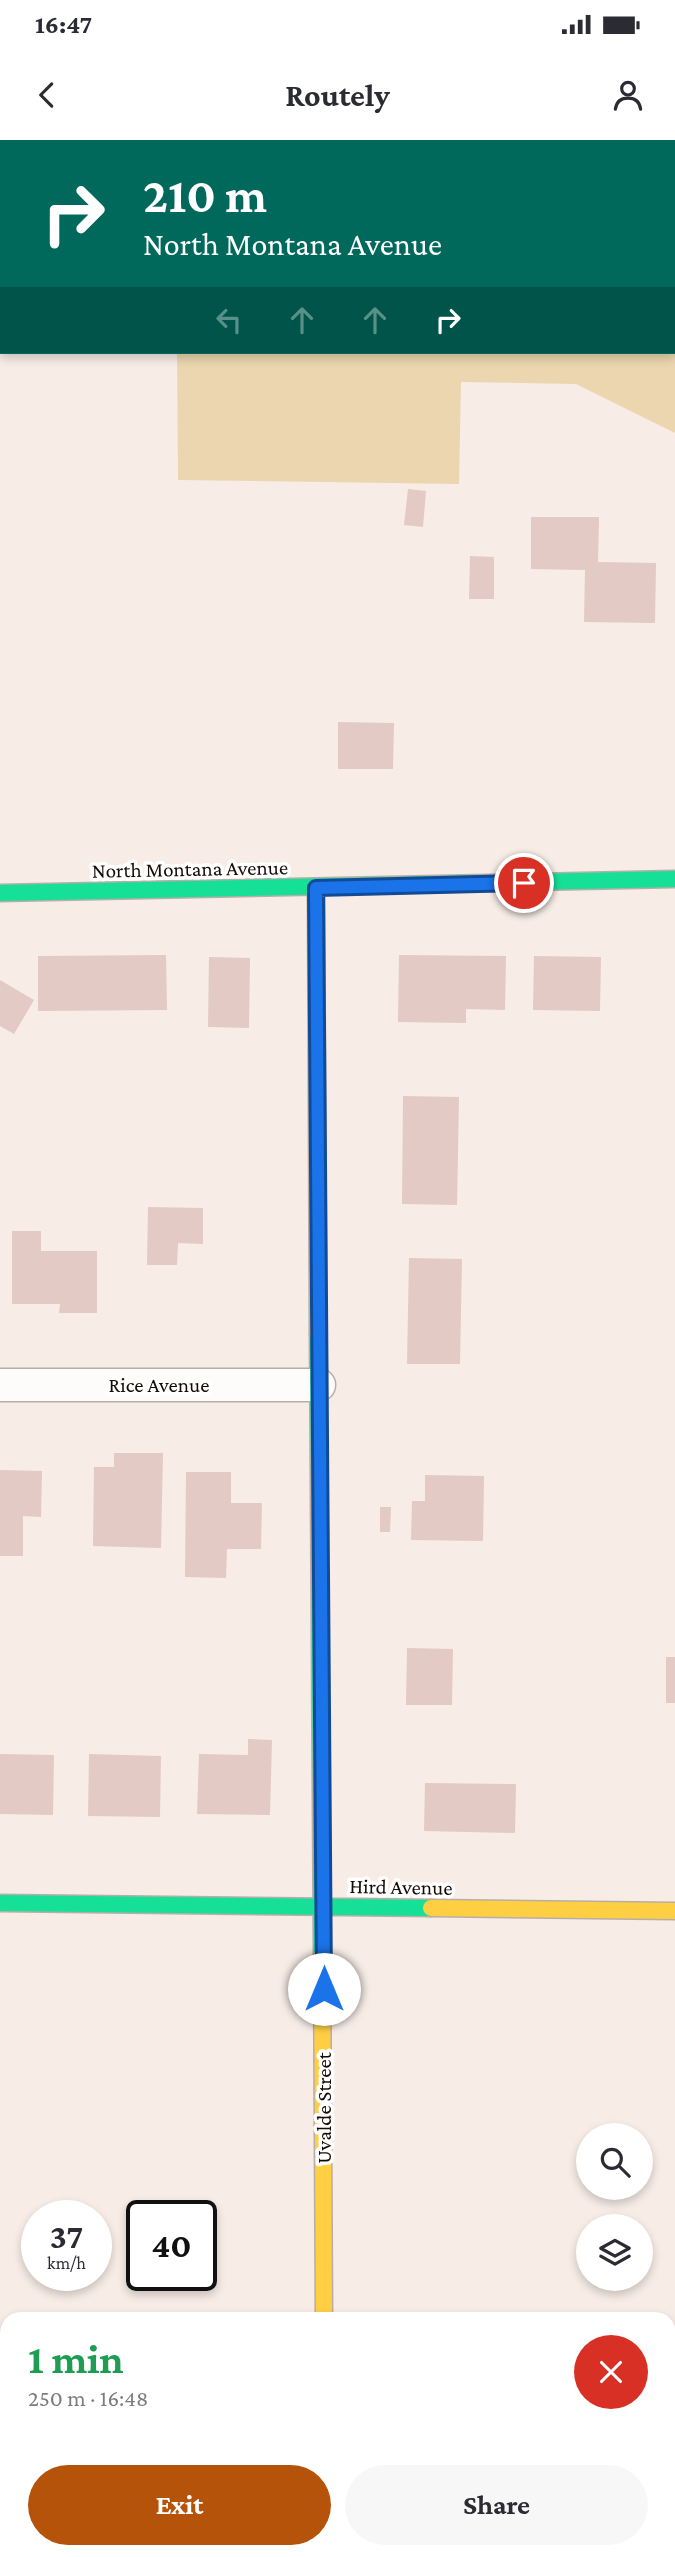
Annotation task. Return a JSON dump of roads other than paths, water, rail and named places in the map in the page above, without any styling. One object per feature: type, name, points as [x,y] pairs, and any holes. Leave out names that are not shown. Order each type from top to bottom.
[{"type":"street","name":"North Montana Avenue","points":[[0,893],[675,879]]},
{"type":"street","name":"Uvalde Street","points":[[316,888],[324,2312]]},
{"type":"street","name":"Rice Avenue","points":[[0,1385],[319,1385]]},
{"type":"street","name":"Hird Avenue","points":[[0,1903],[675,1911]]}]
